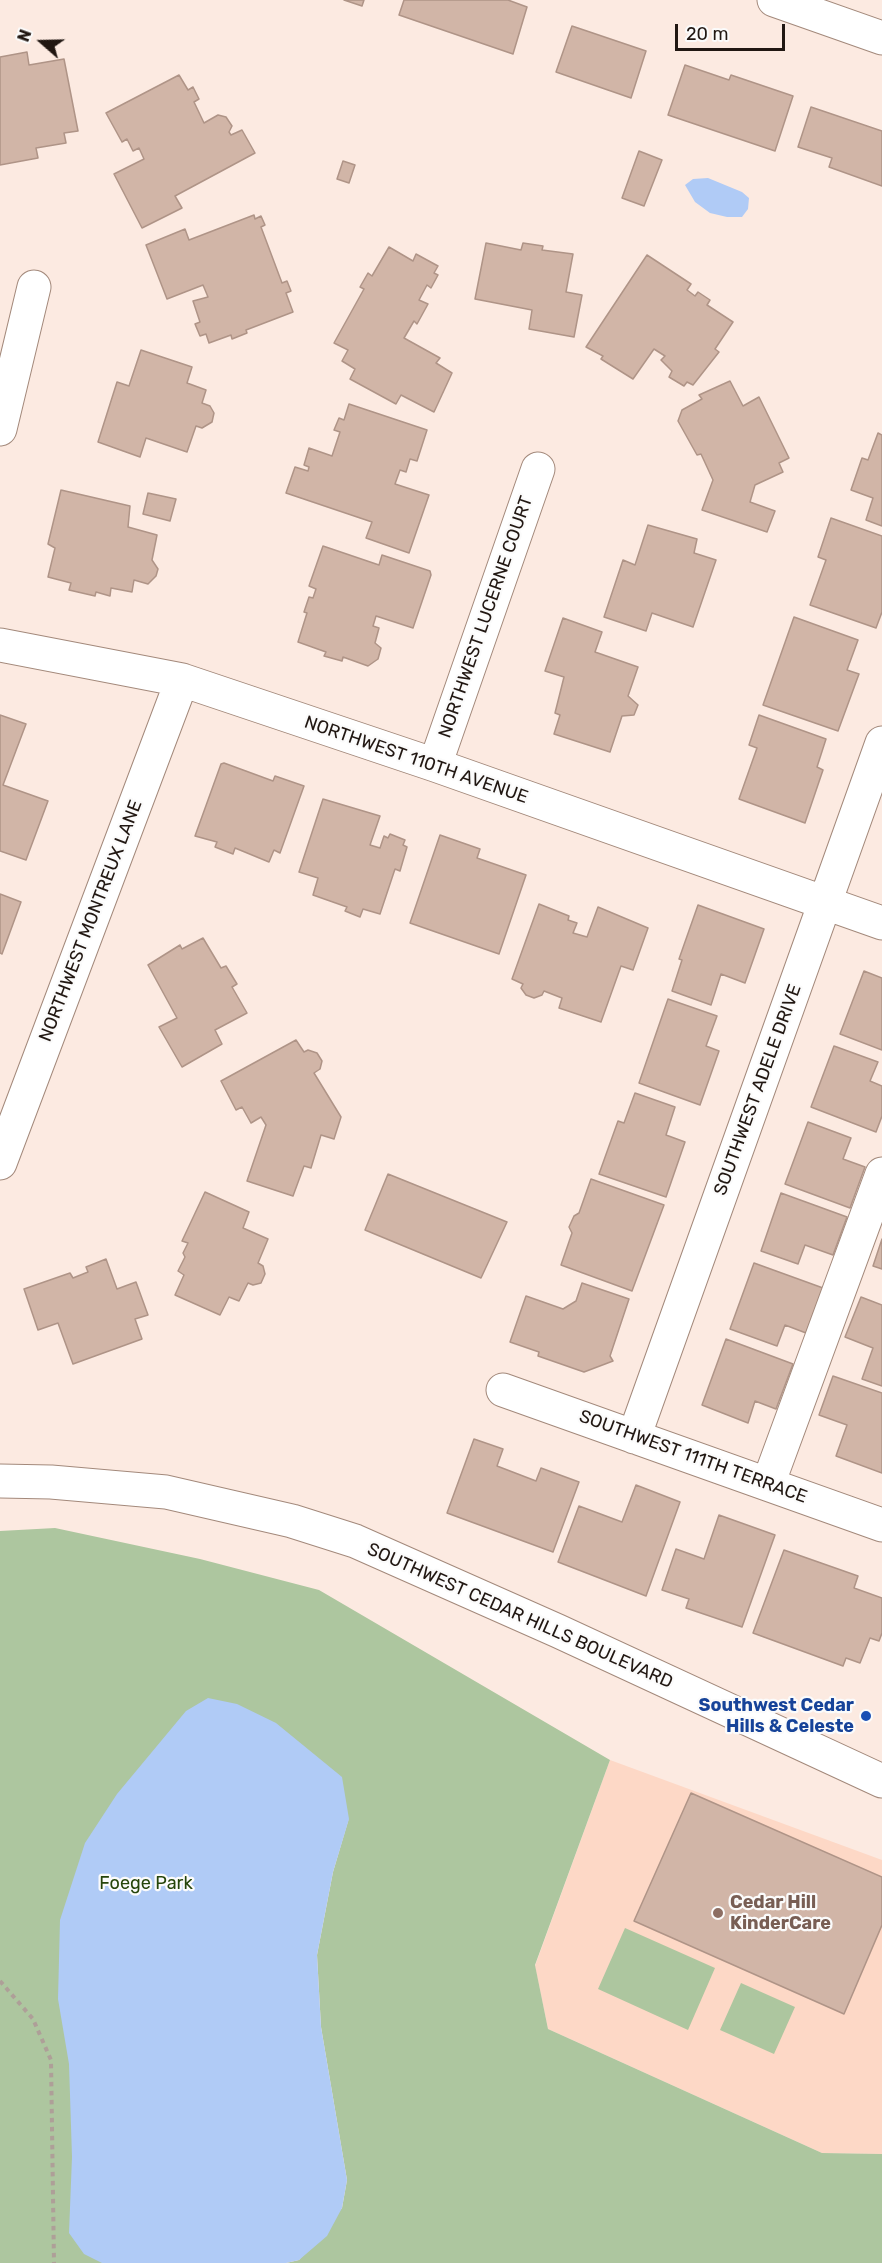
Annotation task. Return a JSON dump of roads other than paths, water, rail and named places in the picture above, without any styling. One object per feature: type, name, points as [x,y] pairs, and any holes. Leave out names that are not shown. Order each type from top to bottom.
[{"type":"street","points":[[774,0],[882,38]]},
{"type":"street","points":[[0,429],[34,287]]},
{"type":"street","name":"NORTHWEST LUCERNE COURT","points":[[435,765],[538,469]]},
{"type":"street","name":"NORTHWEST 110TH AVENUE","points":[[0,645],[182,680],[435,765],[882,923]]},
{"type":"street","name":"NORTHWEST MONTREUX LANE","points":[[0,1163],[182,680]]},
{"type":"street","name":"SOUTHWEST ADELE DRIVE","points":[[634,1437],[882,743]]},
{"type":"street","points":[[768,1484],[882,1174]]},
{"type":"street","name":"SOUTHWEST 111TH TERRACE","points":[[503,1390],[882,1525]]},
{"type":"street","name":"SOUTHWEST CEDAR HILLS BOULEVARD","points":[[0,1481],[51,1482],[166,1492],[292,1521],[355,1541],[558,1631],[882,1781]]},
{"type":"water","points":[[708,178],[742,192],[749,198],[748,209],[742,217],[727,217],[710,213],[695,202],[685,185],[693,179]]},
{"type":"water","points":[[208,1698],[237,1704],[276,1723],[342,1777],[349,1819],[333,1872],[317,1955],[321,2027],[347,2180],[342,2208],[327,2236],[299,2260],[286,2263],[102,2263],[84,2254],[69,2233],[72,2157],[69,2064],[58,1999],[60,1920],[85,1843],[117,1794],[186,1711]]},
{"type":"place","name":"Southwest Cedar Hills & Celeste","points":[[866,1716]]},
{"type":"place","name":"Cedar Hill KinderCare","points":[[718,1913]]},
{"type":"park label","name":"Foege Park","points":[[146,1884]]}]
